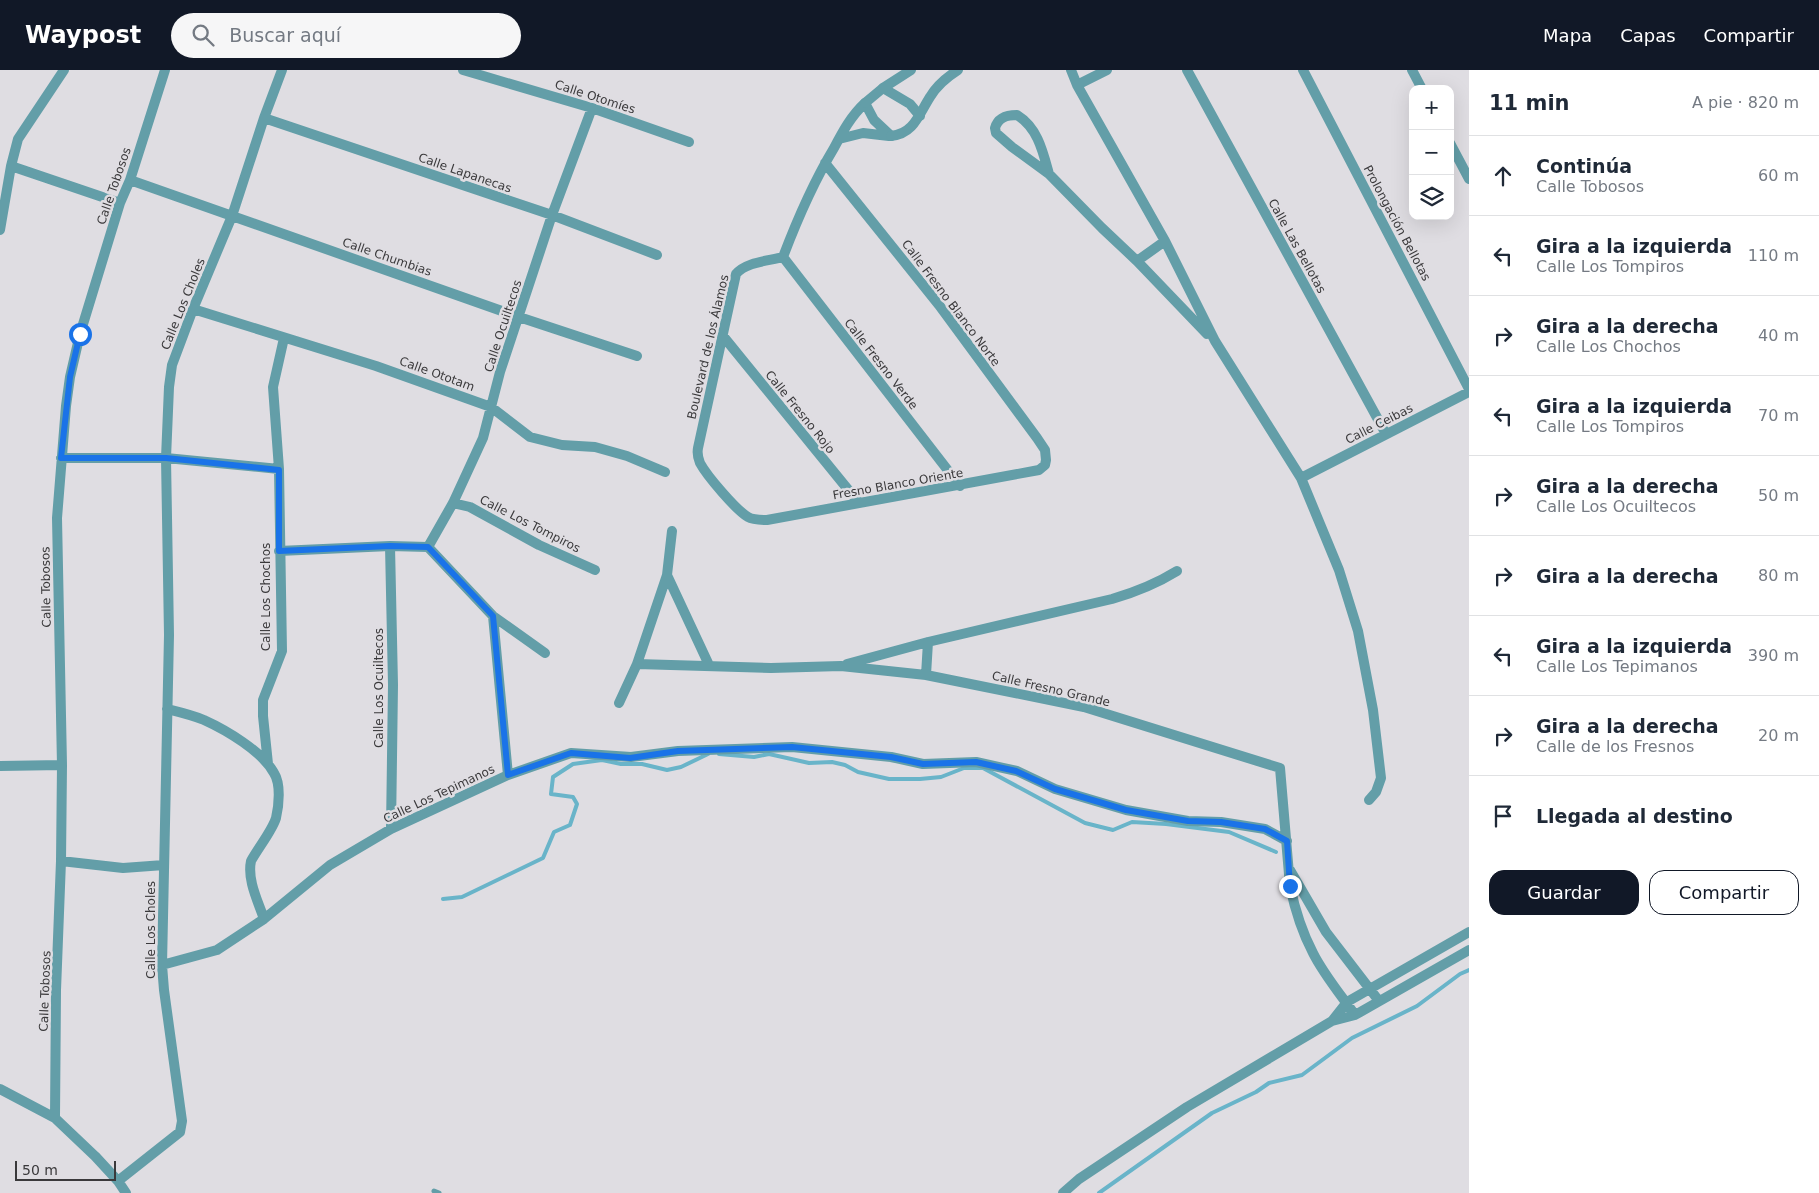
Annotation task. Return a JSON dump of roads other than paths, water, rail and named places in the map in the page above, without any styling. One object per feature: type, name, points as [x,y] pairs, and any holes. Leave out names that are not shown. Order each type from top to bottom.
[{"type":"street","points":[[0,230],[18,139],[64,70]]},
{"type":"street","name":"Calle Tobosos","points":[[54,1118],[56,990],[62,861],[58,527],[61,458],[70,377],[80,334],[120,203],[130,180],[165,70]]},
{"type":"street","name":"Calle Los Choles","points":[[118,1181],[180,1132],[182,1124],[162,965],[169,635],[166,458],[169,387],[172,365],[232,216],[282,70]]},
{"type":"street","name":"Calle Otomíes","points":[[463,70],[592,108],[690,142]]},
{"type":"street","points":[[783,257],[793,228],[825,163],[855,112],[883,88],[911,70]]},
{"type":"street","points":[[839,139],[864,133],[891,136],[905,133],[916,122],[930,96],[944,79],[958,70]]},
{"type":"street","points":[[1071,70],[1077,85],[1165,241],[1215,342],[1301,478],[1339,570],[1358,631],[1373,710],[1381,778],[1376,792],[1369,800]]},
{"type":"street","points":[[1077,85],[1107,70]]},
{"type":"street","name":"Calle Las Bellotas","points":[[1186,70],[1386,434]]},
{"type":"street","name":"Prolongación Bellotas","points":[[1303,70],[1469,390]]},
{"type":"street","points":[[1412,70],[1420,85]]},
{"type":"street","points":[[883,88],[910,104],[920,116]]},
{"type":"street","points":[[865,104],[874,120],[891,136]]},
{"type":"street","name":"Calle Ocuiltecos","points":[[428,547],[453,503],[483,438],[500,372],[518,317],[552,215],[592,108]]},
{"type":"street","points":[[1049,174],[1042,148],[1031,126],[1017,115],[1004,116],[999,120],[995,128],[996,133],[1049,174],[1215,342]]},
{"type":"street","name":"Calle Lapanecas","points":[[264,118],[552,215],[657,254]]},
{"type":"street","points":[[1454,151],[1469,179]]},
{"type":"street","name":"Calle Fresno Blanco Norte","points":[[825,163],[939,304],[1037,438],[1045,450],[1045,465]]},
{"type":"street","points":[[12,166],[120,203]]},
{"type":"street","name":"Calle Chumbias","points":[[130,180],[518,317],[637,356]]},
{"type":"street","points":[[1137,261],[1165,241]]},
{"type":"street","name":"Boulevard de los Álamos","points":[[754,519],[744,514],[725,495],[701,464],[698,457],[698,448],[736,274],[741,269],[749,266],[783,257]]},
{"type":"street","name":"Calle Fresno Verde","points":[[783,257],[960,486]]},
{"type":"street","name":"Calle Ototam","points":[[193,309],[376,366],[491,407],[530,437],[562,445],[595,447],[626,456],[665,472]]},
{"type":"street","name":"Calle Fresno Rojo","points":[[723,336],[859,503]]},
{"type":"street","name":"Calle Los Chochos","points":[[268,764],[263,700],[282,651],[279,470],[273,387],[284,338]]},
{"type":"street","name":"Calle Ceibas","points":[[1301,478],[1469,390]]},
{"type":"street","points":[[61,458],[166,458],[279,470]]},
{"type":"street","name":"Fresno Blanco Oriente","points":[[754,519],[767,520],[960,486],[1033,472],[1045,465]]},
{"type":"street","name":"Calle Los Tompiros","points":[[453,503],[470,507],[539,545],[595,570]]},
{"type":"street","points":[[619,703],[637,664],[667,575],[672,531]]},
{"type":"street","points":[[279,551],[390,546],[428,547],[493,616],[545,653]]},
{"type":"street","name":"Calle Los Ocuiltecos","points":[[390,546],[393,685],[391,829]]},
{"type":"street","name":"Calle Fresno Grande","points":[[841,666],[928,642],[1112,599],[1138,591],[1178,572]]},
{"type":"street","points":[[667,575],[709,665]]},
{"type":"street","points":[[493,616],[508,775]]},
{"type":"street","points":[[926,675],[928,642]]},
{"type":"street","name":"Calle Fresno Grande","points":[[637,664],[770,668],[841,666],[926,675],[1084,707],[1280,768],[1287,841]]},
{"type":"street","points":[[167,709],[203,720],[226,732],[256,752],[275,774],[278,784],[278,802],[275,819],[250,861],[249,868],[252,884],[264,919]]},
{"type":"street","name":"Calle Los Tepimanos","points":[[162,965],[217,950],[264,919],[330,865],[391,829],[508,775],[571,753],[630,758],[678,751],[792,747],[891,757],[923,764],[976,762],[1016,771],[1055,789],[1126,810],[1188,821],[1221,822],[1265,829],[1287,841]]},
{"type":"street","points":[[0,766],[62,765]]},
{"type":"street","points":[[1287,841],[1294,905],[1301,927],[1314,955],[1355,1015]]},
{"type":"street","points":[[62,861],[122,868],[164,865]]},
{"type":"street","points":[[1289,869],[1326,932],[1371,988],[1379,1001]]},
{"type":"street","points":[[1332,1021],[1346,1002],[1469,932]]},
{"type":"street","points":[[1063,1193],[1079,1179],[1187,1107],[1332,1021],[1355,1015],[1469,950]]},
{"type":"street","points":[[0,1089],[54,1118],[95,1156],[118,1181],[126,1193]]},
{"type":"waterway","points":[[443,899],[462,897],[543,858],[554,832],[570,825],[577,804],[573,797],[551,794],[553,777],[573,764],[602,760],[621,764],[642,764],[667,770],[681,767],[708,754]]},
{"type":"waterway","points":[[719,754],[754,757],[769,754],[809,763],[832,762],[845,765],[858,772],[889,779],[941,777],[964,768],[983,768],[1085,823],[1113,830],[1132,822],[1229,832],[1276,852]]},
{"type":"waterway","points":[[1099,1193],[1212,1113],[1256,1092],[1269,1083],[1302,1075],[1352,1038],[1417,1006],[1460,974],[1469,970]]}]
